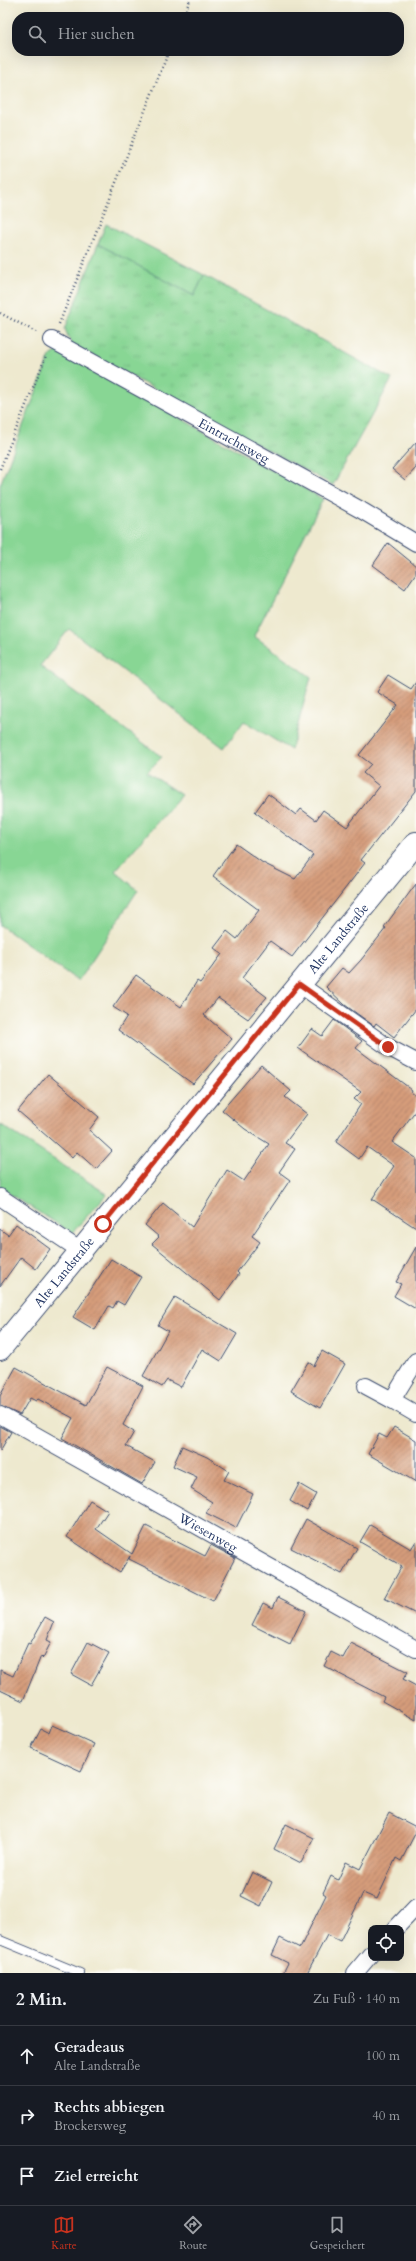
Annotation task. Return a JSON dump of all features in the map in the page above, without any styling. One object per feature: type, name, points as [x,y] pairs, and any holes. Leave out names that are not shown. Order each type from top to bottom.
[{"type":"main road","name":"Alte Landstraße","points":[[0,1349],[416,842]]},
{"type":"street","name":"Eintrachtsweg","points":[[52,340],[361,510],[416,542]]},
{"type":"street","points":[[299,984],[388,1047],[416,1062]]},
{"type":"street","points":[[0,1197],[81,1251]]},
{"type":"street","points":[[392,1400],[416,1361]]},
{"type":"street","points":[[366,1386],[416,1414]]},
{"type":"street","name":"Wiesenweg","points":[[0,1415],[416,1649]]},
{"type":"street","points":[[399,1925],[416,1907]]},
{"type":"street","points":[[354,1973],[368,1957]]},
{"type":"lane","points":[[0,1940],[80,1973]]},
{"type":"path","points":[[185,12],[190,0]]},
{"type":"path","points":[[0,469],[167,56]]},
{"type":"path","points":[[0,313],[52,340]]},
{"type":"green space","points":[[106,224],[204,275],[194,296],[98,244]]},
{"type":"green space","points":[[98,244],[194,296],[204,275],[392,379],[333,485],[71,344],[65,329]]},
{"type":"green space","points":[[60,350],[323,499],[254,636],[311,677],[291,750],[244,721],[224,748],[69,629],[40,666],[162,757],[147,772],[181,795],[115,871],[138,890],[78,981],[0,925],[0,485],[50,356]]},
{"type":"green space","points":[[0,1124],[107,1194],[72,1233],[0,1188]]},
{"type":"building","points":[[416,442],[416,468],[405,480],[392,469]]},
{"type":"building","points":[[388,543],[416,566],[416,573],[405,589],[373,565]]},
{"type":"building","points":[[388,675],[411,689],[416,682],[416,791],[361,860],[365,863],[292,957],[270,941],[242,978],[267,997],[248,1019],[218,998],[204,1015],[232,1039],[193,1084],[118,1030],[127,1016],[113,1007],[136,975],[181,1007],[197,981],[200,983],[222,954],[214,948],[227,931],[237,939],[259,910],[213,876],[236,844],[263,863],[295,879],[313,855],[255,812],[268,794],[296,815],[301,809],[316,820],[323,810],[347,827],[379,786],[363,773],[371,764],[359,755],[398,705],[377,692]]},
{"type":"building","points":[[416,884],[416,1009],[394,1037],[376,1023],[374,1026],[345,1005],[326,987],[342,968],[349,973],[361,960],[386,928],[384,927]]},
{"type":"building","points":[[334,1020],[362,1041],[356,1048],[412,1090],[411,1092],[416,1096],[416,1110],[392,1142],[416,1158],[416,1228],[372,1199],[394,1166],[367,1147],[359,1159],[336,1142],[361,1104],[354,1099],[361,1092],[298,1048],[312,1029],[322,1036]]},
{"type":"building","points":[[261,1065],[291,1091],[285,1097],[307,1114],[285,1143],[295,1149],[279,1172],[290,1180],[252,1236],[260,1242],[237,1272],[239,1274],[220,1300],[152,1244],[159,1237],[145,1225],[163,1203],[192,1227],[227,1170],[244,1181],[269,1144],[245,1129],[222,1110]]},
{"type":"building","points":[[48,1074],[99,1117],[89,1130],[112,1151],[96,1169],[77,1152],[72,1158],[18,1111]]},
{"type":"building","points":[[16,1224],[50,1249],[36,1269],[21,1257],[0,1286],[0,1229],[8,1235]]},
{"type":"building","points":[[416,1247],[416,1309],[394,1296],[401,1284],[396,1282]]},
{"type":"building","points":[[111,1259],[141,1277],[124,1305],[117,1301],[113,1308],[109,1306],[95,1330],[73,1317]]},
{"type":"building","points":[[175,1297],[237,1334],[221,1361],[202,1349],[181,1387],[167,1380],[162,1387],[143,1376],[168,1331],[158,1325]]},
{"type":"building","points":[[322,1351],[345,1364],[320,1408],[291,1391],[308,1362],[314,1366]]},
{"type":"building","points":[[16,1367],[86,1405],[107,1367],[143,1386],[123,1425],[134,1432],[126,1446],[155,1462],[142,1484],[62,1438],[73,1418],[38,1399],[36,1401],[30,1398],[20,1415],[0,1406],[0,1396]]},
{"type":"building","points":[[0,1426],[11,1432],[0,1451]]},
{"type":"building","points":[[394,1427],[416,1440],[416,1482],[368,1454],[379,1434],[387,1438]]},
{"type":"building","points":[[182,1446],[207,1457],[229,1471],[224,1480],[253,1494],[236,1528],[206,1513],[212,1502],[191,1489],[197,1477],[173,1466]]},
{"type":"building","points":[[299,1484],[316,1494],[307,1511],[290,1501]]},
{"type":"building","points":[[90,1500],[108,1511],[96,1529],[132,1554],[146,1526],[205,1556],[211,1545],[235,1558],[213,1601],[129,1559],[130,1556],[120,1572],[67,1537]]},
{"type":"building","points":[[306,1519],[357,1548],[342,1574],[291,1548]]},
{"type":"building","points":[[370,1525],[411,1549],[416,1541],[416,1614],[384,1598],[402,1566],[360,1542]]},
{"type":"building","points":[[278,1597],[306,1611],[290,1644],[252,1625],[263,1603],[273,1608]]},
{"type":"building","points":[[45,1617],[54,1622],[47,1640],[51,1642],[43,1658],[41,1656],[23,1701],[0,1690],[0,1670],[13,1676],[28,1643],[30,1644]]},
{"type":"building","points":[[88,1642],[109,1653],[91,1685],[71,1674]]},
{"type":"building","points":[[351,1643],[408,1672],[403,1679],[416,1686],[416,1720],[382,1701],[384,1697],[324,1666],[331,1652],[343,1658]]},
{"type":"building","points":[[52,1725],[94,1744],[81,1771],[31,1748],[41,1729],[49,1733]]},
{"type":"building","points":[[389,1813],[416,1827],[416,1832],[401,1861],[396,1858],[377,1899],[363,1893],[340,1941],[327,1935],[307,1973],[283,1973],[288,1963],[272,1955],[280,1938],[300,1948],[326,1895],[323,1893],[331,1876],[338,1880],[346,1862],[360,1869]]},
{"type":"building","points":[[286,1824],[314,1838],[301,1863],[274,1849]]},
{"type":"building","points":[[252,1872],[272,1882],[261,1906],[241,1896]]},
{"type":"route","points":[[103,1224],[299,984],[388,1047]]}]
